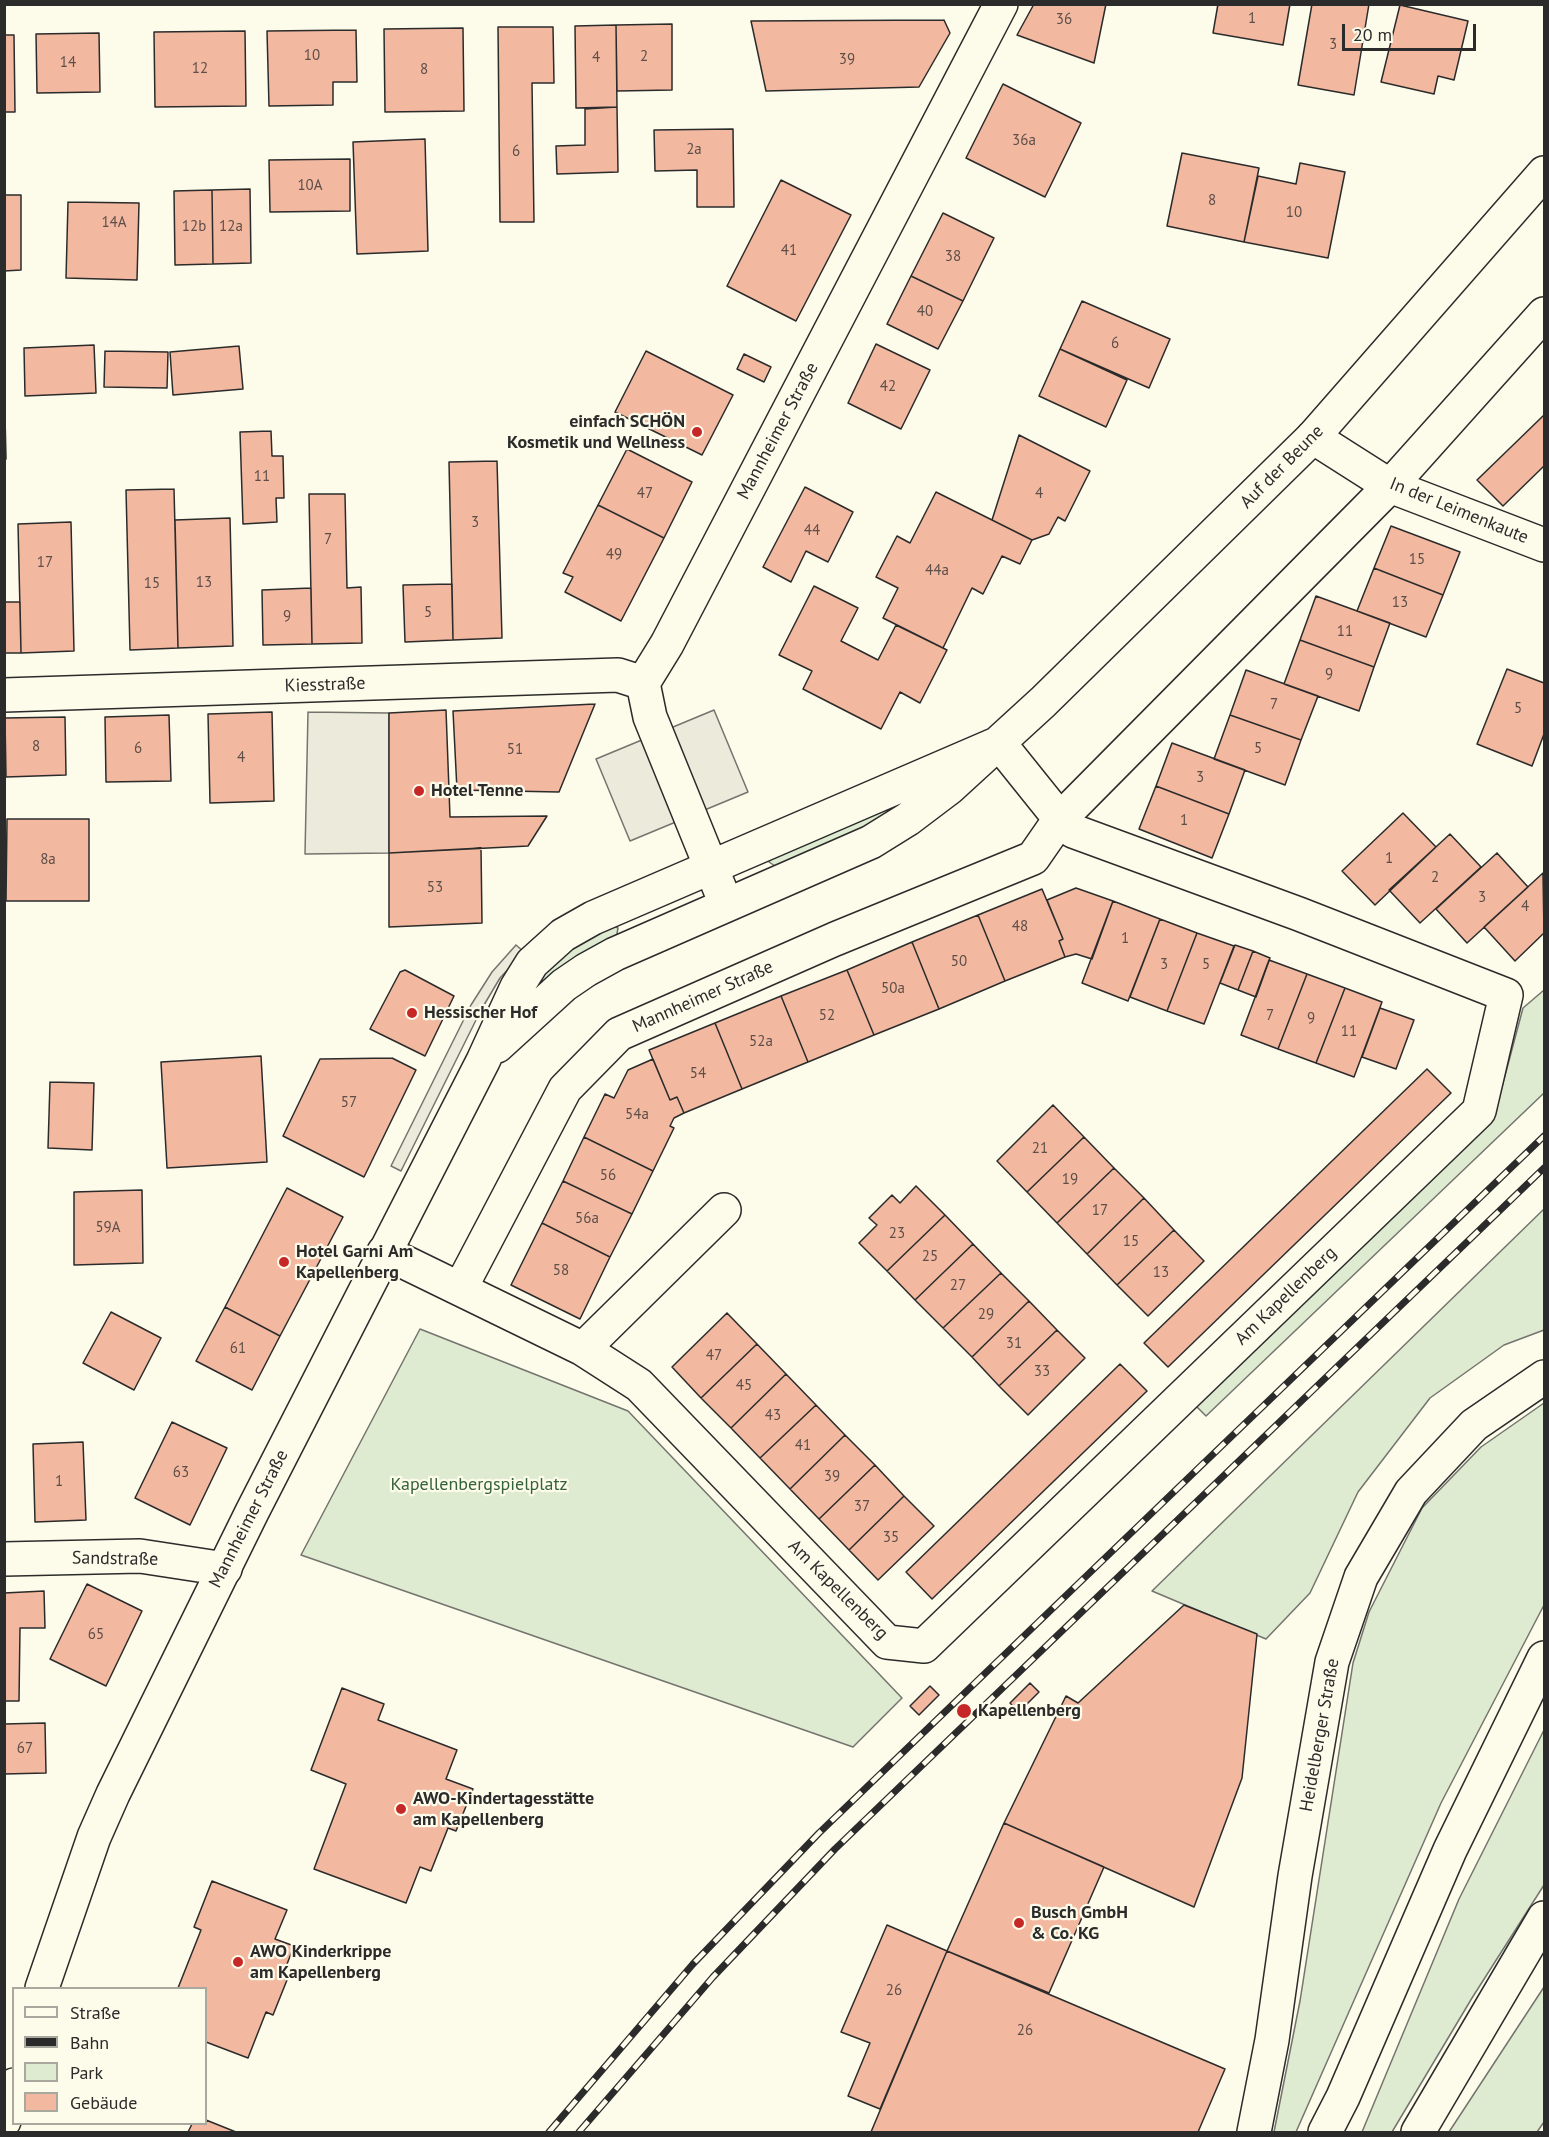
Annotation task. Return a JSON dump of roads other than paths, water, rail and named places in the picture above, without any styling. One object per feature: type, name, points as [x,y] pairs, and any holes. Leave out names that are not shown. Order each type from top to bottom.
[{"type":"street","name":"Mannheimer Straße","points":[[644,683],[667,644],[1001,4]]},
{"type":"street","name":"Auf der Beune","points":[[999,743],[1313,436],[1545,173]]},
{"type":"street","points":[[1060,819],[1390,486],[1545,314]]},
{"type":"street","name":"In der Leimenkaute","points":[[1313,436],[1390,486],[1545,545]]},
{"type":"street","name":"Kiesstraße","points":[[4,695],[618,675],[644,683]]},
{"type":"street","points":[[644,683],[650,717],[726,904]]},
{"type":"street","name":"Mannheimer Straße","points":[[43,1987],[94,1837],[225,1569],[483,1061],[517,987],[546,949],[562,935],[592,918],[999,743]]},
{"type":"street","name":"Mannheimer Straße","points":[[483,1061],[514,1028],[564,985],[586,970],[615,954],[726,904],[871,842],[908,819],[999,743]]},
{"type":"street","name":"Am Kapellenberg","points":[[384,1252],[583,1349],[639,1385],[887,1642],[924,1646],[1479,1111],[1506,995],[1299,914],[1073,831],[1060,819],[999,743]]},
{"type":"street","name":"Mannheimer Straße","points":[[460,1289],[566,1089],[619,1034],[835,939],[1033,858],[1060,819]]},
{"type":"street","points":[[583,1349],[724,1210]]},
{"type":"street","name":"Heidelberger Straße","points":[[1254,2133],[1272,2040],[1295,1876],[1332,1662],[1361,1577],[1411,1492],[1474,1425],[1545,1377]]},
{"type":"street","name":"Sandstraße","points":[[4,1560],[140,1556],[225,1569]]},
{"type":"street","points":[[1325,2133],[1343,2097],[1450,1850],[1545,1658]]},
{"type":"street","points":[[1418,2133],[1545,1918]]},
{"type":"street","points":[[4,2121],[12,2092]]},
{"type":"street","points":[[1335,2133],[1343,2097]]},
{"type":"railway","points":[[549,2132],[693,1964],[819,1833],[1544,1136]]},
{"type":"railway","points":[[579,2132],[713,1977],[835,1849],[1544,1168]]},
{"type":"place","name":"einfach SCHÖN Kosmetik und Wellness","points":[[697,432]]},
{"type":"place","name":"Hotel Tenne","points":[[419,791]]},
{"type":"place","name":"Hessischer Hof","points":[[412,1013]]},
{"type":"place","name":"Hotel Garni Am Kapellenberg","points":[[284,1262]]},
{"type":"place","name":"Kapellenberg","points":[[964,1711]]},
{"type":"place","name":"AWO-Kindertagesstätte am Kapellenberg","points":[[401,1809]]},
{"type":"place","name":"Busch GmbH & Co. KG","points":[[1019,1923]]},
{"type":"place","name":"AWO Kinderkrippe am Kapellenberg","points":[[238,1962]]},
{"type":"park label","name":"Kapellenbergspielplatz","points":[[479,1485]]}]
